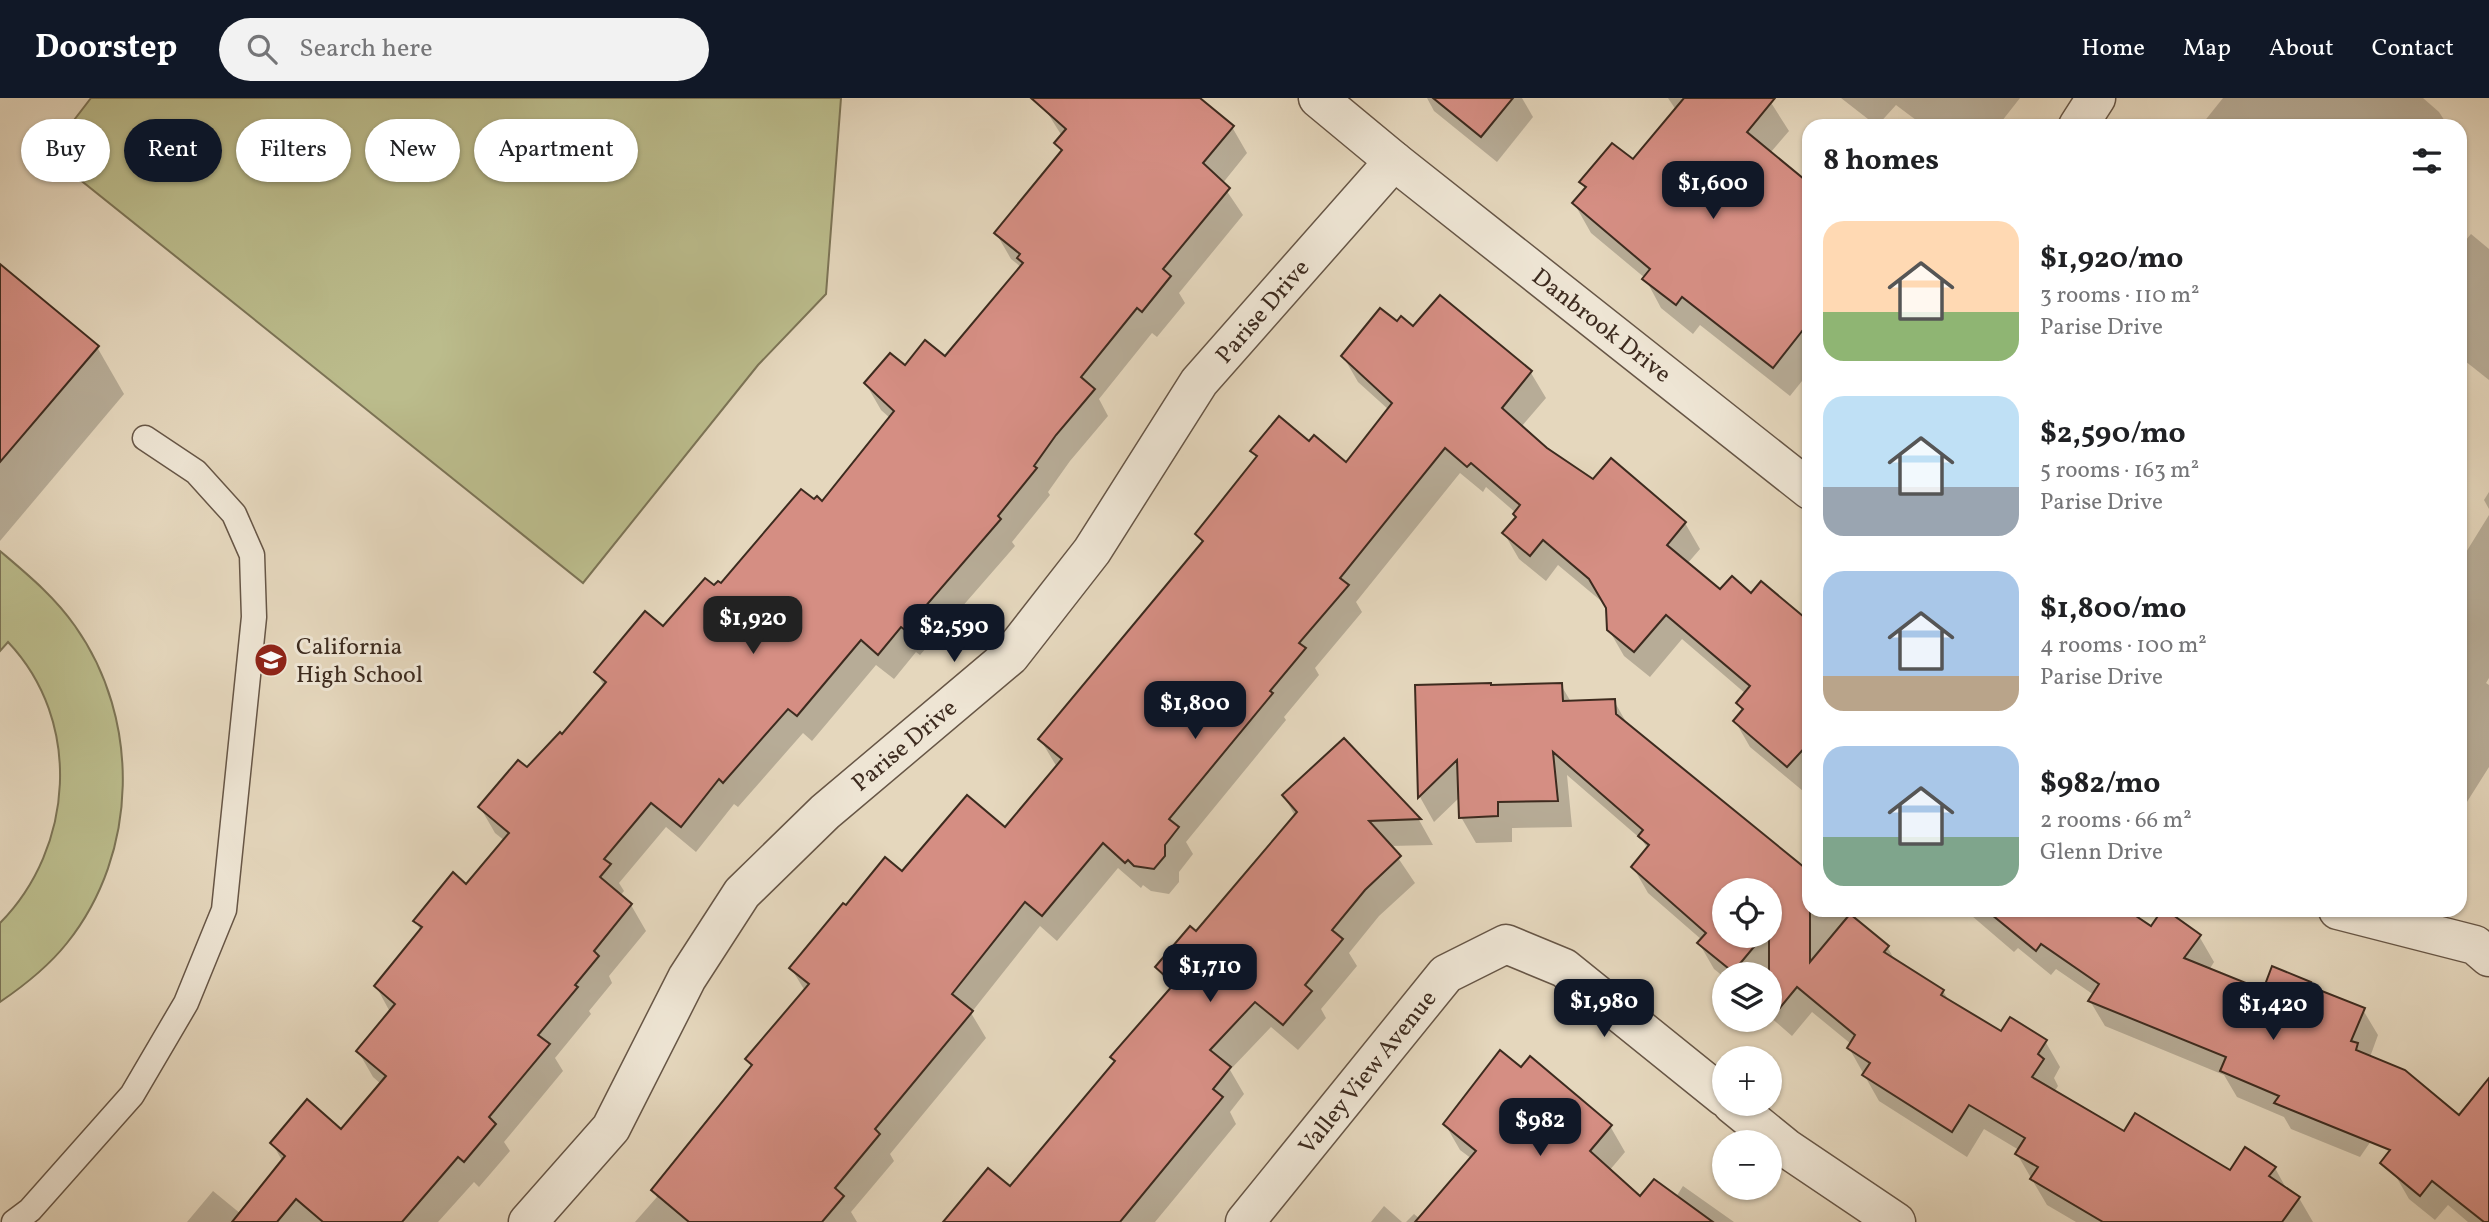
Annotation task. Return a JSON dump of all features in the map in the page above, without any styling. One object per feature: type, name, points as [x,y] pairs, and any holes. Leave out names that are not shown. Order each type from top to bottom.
[{"type":"street","points":[[1318,98],[1394,161]]},
{"type":"street","points":[[2082,119],[2096,98]]},
{"type":"street","name":"Danbrook Drive","points":[[1394,161],[1802,484]]},
{"type":"street","name":"Parise Drive","points":[[528,1222],[611,1128],[687,978],[742,893],[825,812],[1010,656],[1092,551],[1199,382],[1394,161]]},
{"type":"street","points":[[2370,917],[2484,941]]},
{"type":"street","name":"Valley View Avenue","points":[[1245,1222],[1446,974],[1506,944],[1564,968],[1712,1087]]},
{"type":"street","points":[[1747,1116],[1786,1148],[1896,1222]]},
{"type":"lane","points":[[14,1222],[30,1210],[132,1095],[186,1003],[224,911],[254,617],[252,555],[234,514],[196,472],[145,438]]},
{"type":"green space","points":[[91,98],[841,98],[826,294],[758,365],[583,583],[83,182],[110,182],[110,119],[75,119]]},
{"type":"green space","points":[[0,551],[58,605],[75,626],[97,663],[112,702],[120,743],[123,786],[119,828],[108,869],[91,907],[52,960],[0,1002],[0,923],[25,893],[43,859],[55,822],[60,784],[58,746],[49,709],[32,674],[8,642],[0,651]]},
{"type":"building","points":[[1031,98],[1200,98],[1234,126],[1203,163],[1230,188],[1163,269],[1171,276],[1142,312],[1137,308],[1081,377],[1095,389],[1056,435],[1034,466],[1037,468],[998,516],[1001,519],[905,630],[901,627],[878,655],[861,640],[797,716],[788,709],[723,783],[719,779],[681,827],[651,803],[604,859],[611,864],[600,877],[632,904],[594,951],[599,956],[575,985],[578,987],[538,1035],[550,1044],[489,1117],[496,1124],[464,1162],[458,1157],[402,1222],[323,1222],[296,1199],[277,1222],[232,1222],[285,1156],[270,1143],[307,1099],[341,1129],[386,1076],[356,1051],[395,1004],[374,986],[422,927],[413,921],[453,872],[466,884],[509,833],[478,807],[518,760],[527,767],[560,732],[562,734],[606,682],[594,672],[645,611],[663,626],[705,578],[714,585],[718,581],[721,583],[801,489],[814,499],[817,496],[822,501],[894,411],[864,383],[890,353],[905,365],[925,340],[945,356],[1023,263],[1017,258],[1020,254],[994,233],[1062,150],[1054,143],[1066,129]]},
{"type":"building","points":[[1433,98],[1513,98],[1481,137]]},
{"type":"building","points":[[1684,98],[1775,98],[1747,132],[1802,177],[1802,331],[1773,368],[1682,297],[1676,305],[1642,279],[1650,269],[1572,203],[1586,187],[1579,182],[1612,143],[1633,159]]},
{"type":"building","points":[[0,264],[99,346],[0,462]]},
{"type":"building","points":[[1440,295],[1532,371],[1502,408],[1547,448],[1593,479],[1611,458],[1686,522],[1667,545],[1720,589],[1732,576],[1751,593],[1761,581],[1802,615],[1802,751],[1787,767],[1733,721],[1743,709],[1736,703],[1750,686],[1666,615],[1634,652],[1607,630],[1606,608],[1589,579],[1543,540],[1530,556],[1502,533],[1516,517],[1513,514],[1520,505],[1471,463],[1467,467],[1445,448],[1340,578],[1349,585],[1299,643],[1306,648],[1270,691],[1273,693],[1169,819],[1179,827],[1165,845],[1165,856],[1154,869],[1134,866],[1128,860],[1125,863],[1103,843],[1042,916],[1025,902],[952,994],[973,1011],[875,1129],[880,1134],[835,1188],[844,1196],[822,1222],[689,1222],[651,1190],[752,1065],[745,1059],[809,984],[789,968],[843,903],[846,905],[885,857],[902,871],[967,795],[1005,827],[1062,759],[1038,739],[1203,541],[1195,534],[1257,456],[1250,451],[1279,416],[1309,441],[1314,435],[1346,462],[1392,403],[1341,356],[1380,308],[1397,321],[1401,316],[1413,326]]},
{"type":"building","points":[[1562,683],[1563,701],[1615,699],[1616,714],[1802,865],[1802,917],[1810,917],[1810,962],[1848,917],[1854,917],[1889,946],[1884,952],[1944,990],[1941,995],[2001,1031],[2010,1017],[2047,1040],[2038,1054],[2044,1059],[2032,1077],[2124,1131],[2135,1113],[2230,1170],[2245,1147],[2276,1167],[2269,1176],[2300,1197],[2282,1222],[2103,1222],[2030,1179],[2038,1167],[2015,1154],[2025,1138],[1969,1105],[1952,1132],[1862,1075],[1870,1063],[1847,1048],[1855,1035],[1797,987],[1782,1005],[1782,962],[1769,962],[1769,948],[1782,948],[1782,878],[1712,878],[1712,948],[1753,948],[1741,962],[1721,962],[1697,943],[1706,933],[1631,867],[1649,845],[1638,836],[1643,830],[1553,752],[1558,801],[1498,802],[1498,816],[1459,818],[1457,760],[1418,798],[1415,685]]},
{"type":"building","points":[[1344,738],[1421,819],[1369,821],[1401,856],[1365,890],[1332,930],[1343,939],[1305,985],[1312,991],[1283,1025],[1255,1002],[1210,1050],[1231,1067],[1213,1089],[1223,1097],[1120,1222],[943,1222],[988,1168],[1010,1186],[1115,1061],[1110,1057],[1174,984],[1155,967],[1190,926],[1196,931],[1297,812],[1282,795]]},
{"type":"building","points":[[1995,917],[2138,917],[2151,926],[2157,917],[2176,917],[2201,935],[2184,958],[2263,990],[2272,966],[2311,982],[2309,986],[2365,1008],[2351,1041],[2358,1043],[2356,1050],[2405,1070],[2459,1115],[2489,1078],[2489,1222],[2484,1222],[2432,1181],[2420,1196],[2380,1163],[2390,1150],[2274,1103],[2279,1096],[2220,1071],[2226,1057],[2088,1001],[2099,984],[2041,944],[2036,951]]},
{"type":"building","points":[[1500,1050],[1521,1067],[1530,1056],[1612,1125],[1590,1151],[1640,1196],[1654,1179],[1713,1222],[1415,1222],[1476,1151],[1443,1124]]},
{"type":"place","name":"California High School","points":[[271,660]]}]
